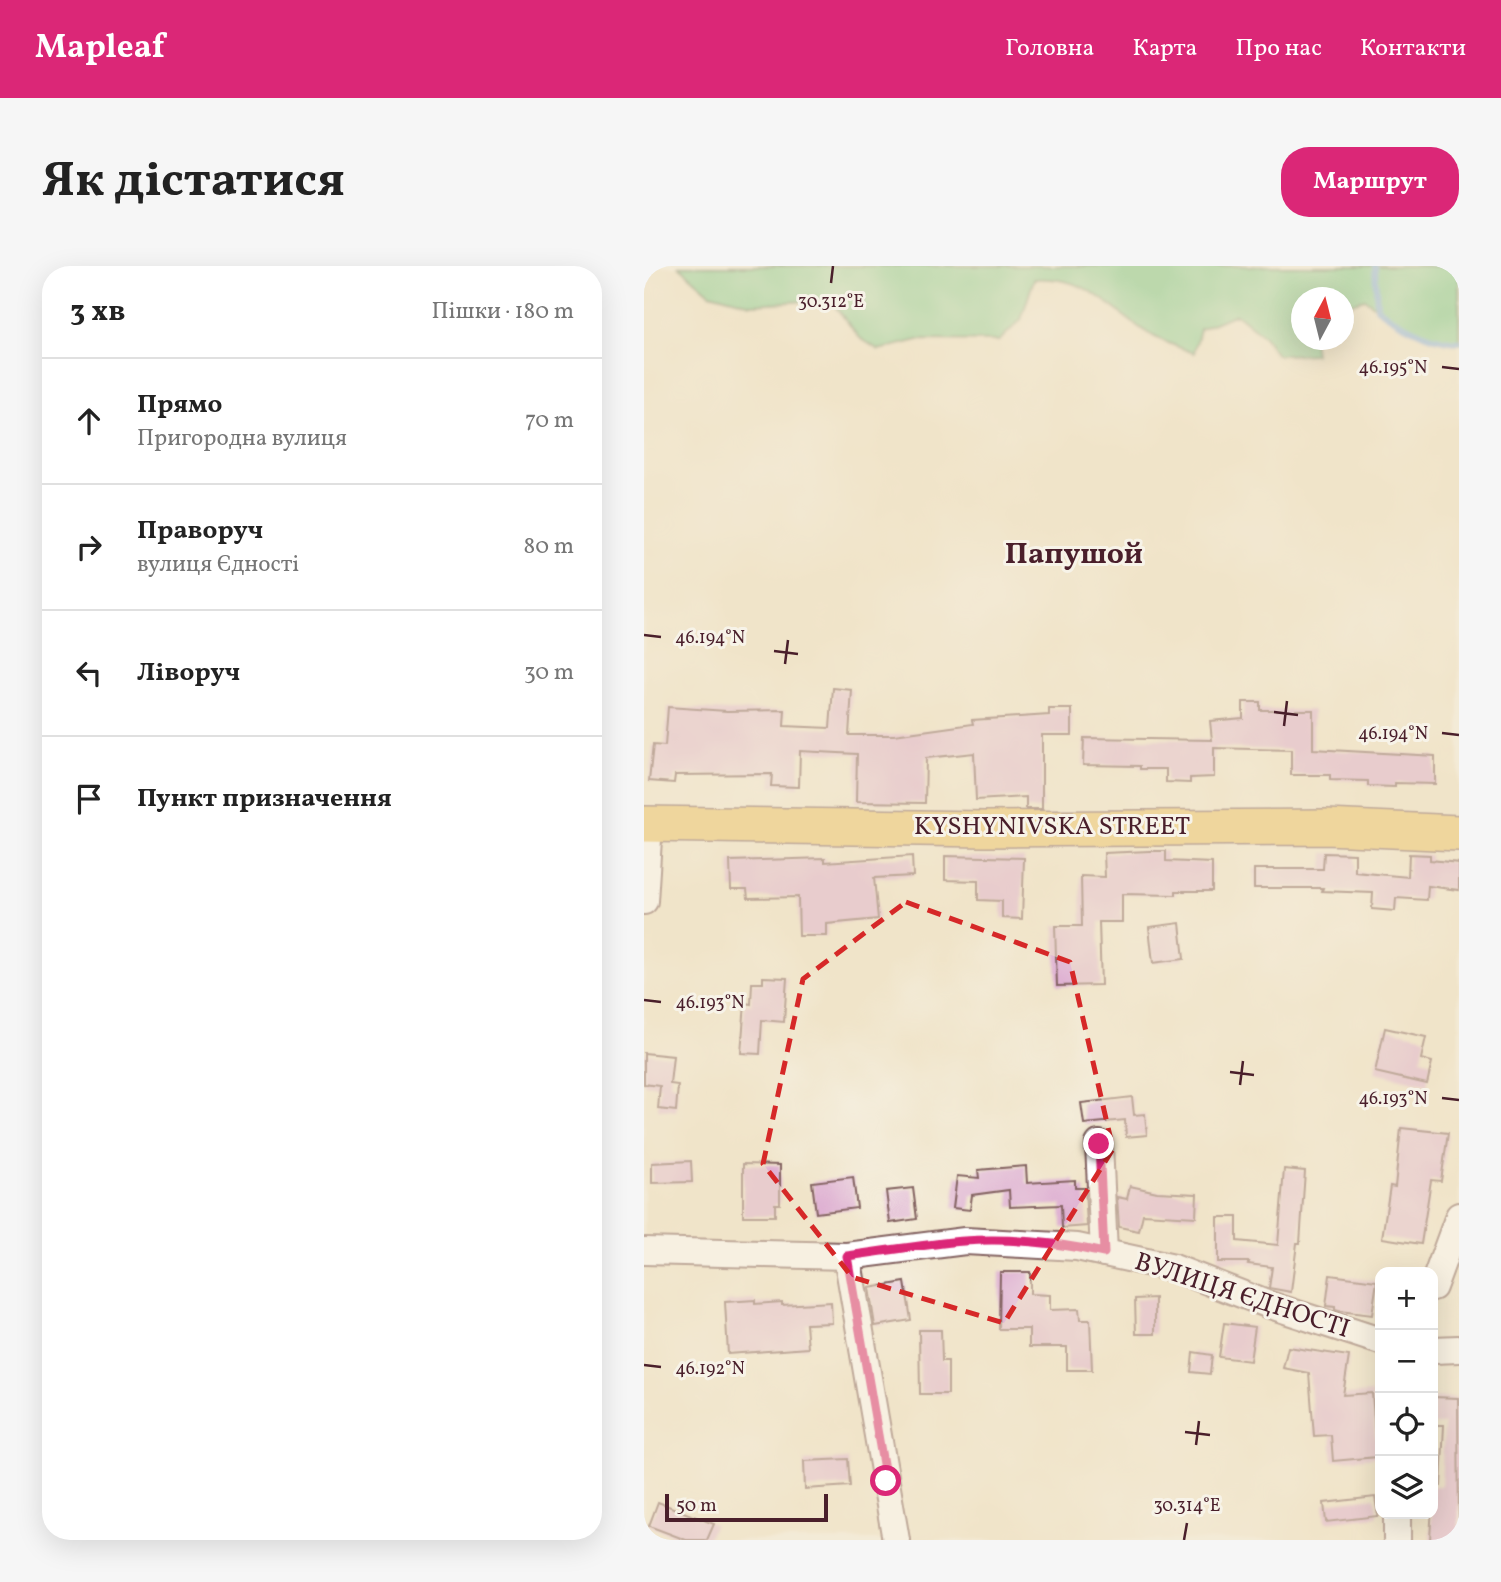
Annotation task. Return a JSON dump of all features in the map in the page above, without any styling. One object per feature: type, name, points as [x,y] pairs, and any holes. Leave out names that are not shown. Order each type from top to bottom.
[{"type":"main road","name":"KYSHYNIVSKA STREET","points":[[647,824],[985,828],[1326,827],[1459,833]]},
{"type":"street","points":[[644,901],[647,824]]},
{"type":"street","points":[[1099,1144],[1104,1253]]},
{"type":"street","points":[[1438,1273],[1459,1216]]},
{"type":"street","name":"ВУЛИЦЯ ЄДНОСТІ","points":[[645,1248],[847,1256],[965,1241],[1063,1245],[1174,1268],[1267,1304],[1375,1339]]},
{"type":"street","points":[[847,1256],[896,1540]]},
{"type":"street","points":[[1438,1350],[1459,1349]]},
{"type":"street","points":[[1397,1519],[1397,1540]]},
{"type":"highlighted area","points":[[906,902],[1070,962],[1113,1149],[1004,1323],[852,1277],[763,1164],[803,979]]},
{"type":"green space","points":[[679,266],[1459,266],[1459,342],[1421,333],[1397,321],[1365,299],[1354,302],[1354,287],[1291,287],[1291,350],[1314,350],[1315,354],[1277,355],[1264,337],[1236,314],[1200,329],[1194,353],[1153,336],[1086,289],[1054,279],[1034,279],[1021,320],[999,341],[918,340],[879,350],[860,338],[830,300],[751,304],[710,293]]},
{"type":"building","points":[[833,688],[852,690],[849,735],[894,735],[973,724],[972,720],[1049,715],[1049,709],[1072,709],[1072,735],[1042,735],[1042,809],[1026,809],[1026,797],[976,800],[974,753],[926,758],[925,803],[856,802],[857,754],[800,751],[799,787],[771,786],[772,774],[675,775],[674,783],[649,781],[653,745],[665,746],[668,707],[727,711],[785,710],[784,726],[830,728]]},
{"type":"building","points":[[1243,702],[1260,702],[1260,710],[1313,710],[1313,749],[1435,756],[1435,784],[1395,783],[1395,787],[1368,786],[1368,781],[1330,780],[1330,775],[1291,775],[1291,750],[1214,748],[1214,777],[1190,778],[1190,783],[1166,782],[1166,769],[1083,765],[1084,738],[1212,740],[1210,721],[1243,718]]},
{"type":"building","points":[[1166,851],[1166,861],[1212,863],[1212,891],[1176,891],[1176,895],[1122,894],[1122,922],[1099,922],[1101,985],[1057,986],[1055,926],[1082,926],[1081,876],[1105,877],[1104,853]]},
{"type":"building","points":[[1324,853],[1355,854],[1355,872],[1408,877],[1409,854],[1430,855],[1430,860],[1459,863],[1459,890],[1428,886],[1427,900],[1396,898],[1395,911],[1372,909],[1373,893],[1322,891],[1323,888],[1254,888],[1254,869],[1323,869]]},
{"type":"building","points":[[912,856],[913,876],[874,878],[878,919],[827,924],[827,936],[799,936],[798,897],[748,898],[747,889],[731,889],[730,861],[825,858],[825,862]]},
{"type":"building","points":[[945,856],[1024,858],[1022,919],[1002,918],[1002,901],[978,900],[978,881],[945,880]]},
{"type":"building","points":[[1180,923],[1184,959],[1153,963],[1149,927]]},
{"type":"building","points":[[763,977],[787,978],[784,1022],[762,1020],[760,1054],[741,1053],[745,1003],[751,1004],[752,983],[763,983]]},
{"type":"building","points":[[1385,1028],[1426,1037],[1421,1059],[1432,1062],[1427,1084],[1375,1072]]},
{"type":"building","points":[[644,1053],[673,1056],[670,1084],[678,1085],[676,1111],[658,1109],[660,1086],[644,1084]]},
{"type":"building","points":[[1132,1097],[1134,1115],[1145,1114],[1147,1135],[1126,1137],[1125,1120],[1084,1124],[1081,1103]]},
{"type":"building","points":[[1401,1128],[1448,1133],[1441,1181],[1431,1180],[1421,1244],[1382,1238],[1390,1186],[1395,1187]]},
{"type":"building","points":[[691,1161],[692,1182],[652,1183],[652,1163]]},
{"type":"building","points":[[743,1164],[780,1165],[780,1204],[775,1204],[775,1216],[743,1216]]},
{"type":"building","points":[[1026,1166],[1027,1183],[1075,1180],[1075,1188],[1085,1188],[1087,1226],[1062,1228],[1061,1205],[1010,1207],[1009,1190],[972,1195],[970,1210],[953,1208],[957,1176],[979,1178],[978,1170]]},
{"type":"building","points":[[1284,1169],[1305,1171],[1300,1243],[1297,1243],[1291,1292],[1269,1288],[1272,1267],[1248,1264],[1249,1262],[1218,1262],[1218,1217],[1237,1217],[1237,1241],[1278,1245]]},
{"type":"building","points":[[853,1177],[857,1208],[816,1213],[812,1182]]},
{"type":"building","points":[[1130,1186],[1157,1192],[1197,1194],[1196,1217],[1143,1214],[1139,1231],[1119,1227],[1117,1197],[1127,1199]]},
{"type":"building","points":[[913,1188],[917,1219],[890,1223],[886,1191]]},
{"type":"building","points":[[1000,1272],[1030,1272],[1030,1294],[1050,1295],[1050,1310],[1079,1309],[1080,1320],[1090,1320],[1092,1370],[1067,1370],[1067,1347],[1029,1347],[1029,1329],[999,1329]]},
{"type":"building","points":[[1330,1275],[1375,1281],[1372,1315],[1339,1311],[1335,1310],[1335,1307],[1326,1306]]},
{"type":"building","points":[[905,1282],[911,1320],[875,1326],[869,1288]]},
{"type":"building","points":[[1155,1298],[1155,1334],[1136,1334],[1135,1299]]},
{"type":"building","points":[[755,1300],[755,1304],[782,1302],[782,1305],[831,1302],[832,1323],[806,1324],[808,1348],[728,1354],[725,1302]]},
{"type":"building","points":[[1224,1323],[1255,1327],[1250,1361],[1219,1357]]},
{"type":"building","points":[[919,1330],[941,1330],[942,1361],[948,1361],[948,1394],[920,1394]]},
{"type":"building","points":[[1288,1347],[1349,1356],[1343,1395],[1372,1393],[1375,1457],[1333,1461],[1331,1435],[1314,1436],[1309,1373],[1283,1368]]},
{"type":"building","points":[[1193,1352],[1212,1355],[1210,1374],[1191,1372]]},
{"type":"building","points":[[1438,1397],[1458,1398],[1459,1540],[1430,1540],[1431,1519],[1438,1519],[1438,1486],[1441,1486],[1444,1425],[1438,1425]]},
{"type":"building","points":[[848,1459],[850,1486],[805,1489],[804,1461]]},
{"type":"building","points":[[1375,1497],[1375,1516],[1326,1522],[1324,1503]]},
{"type":"building","points":[[658,1502],[714,1524],[707,1540],[686,1540],[649,1526]]},
{"type":"waterway","points":[[1375,266],[1377,308],[1416,331],[1437,339],[1459,342]]},
{"type":"district","name":"Папушой","points":[[1074,555]]},
{"type":"route","points":[[886,1481],[847,1256],[965,1241],[1021,1242],[1077,1247],[1104,1253],[1099,1144]]}]
